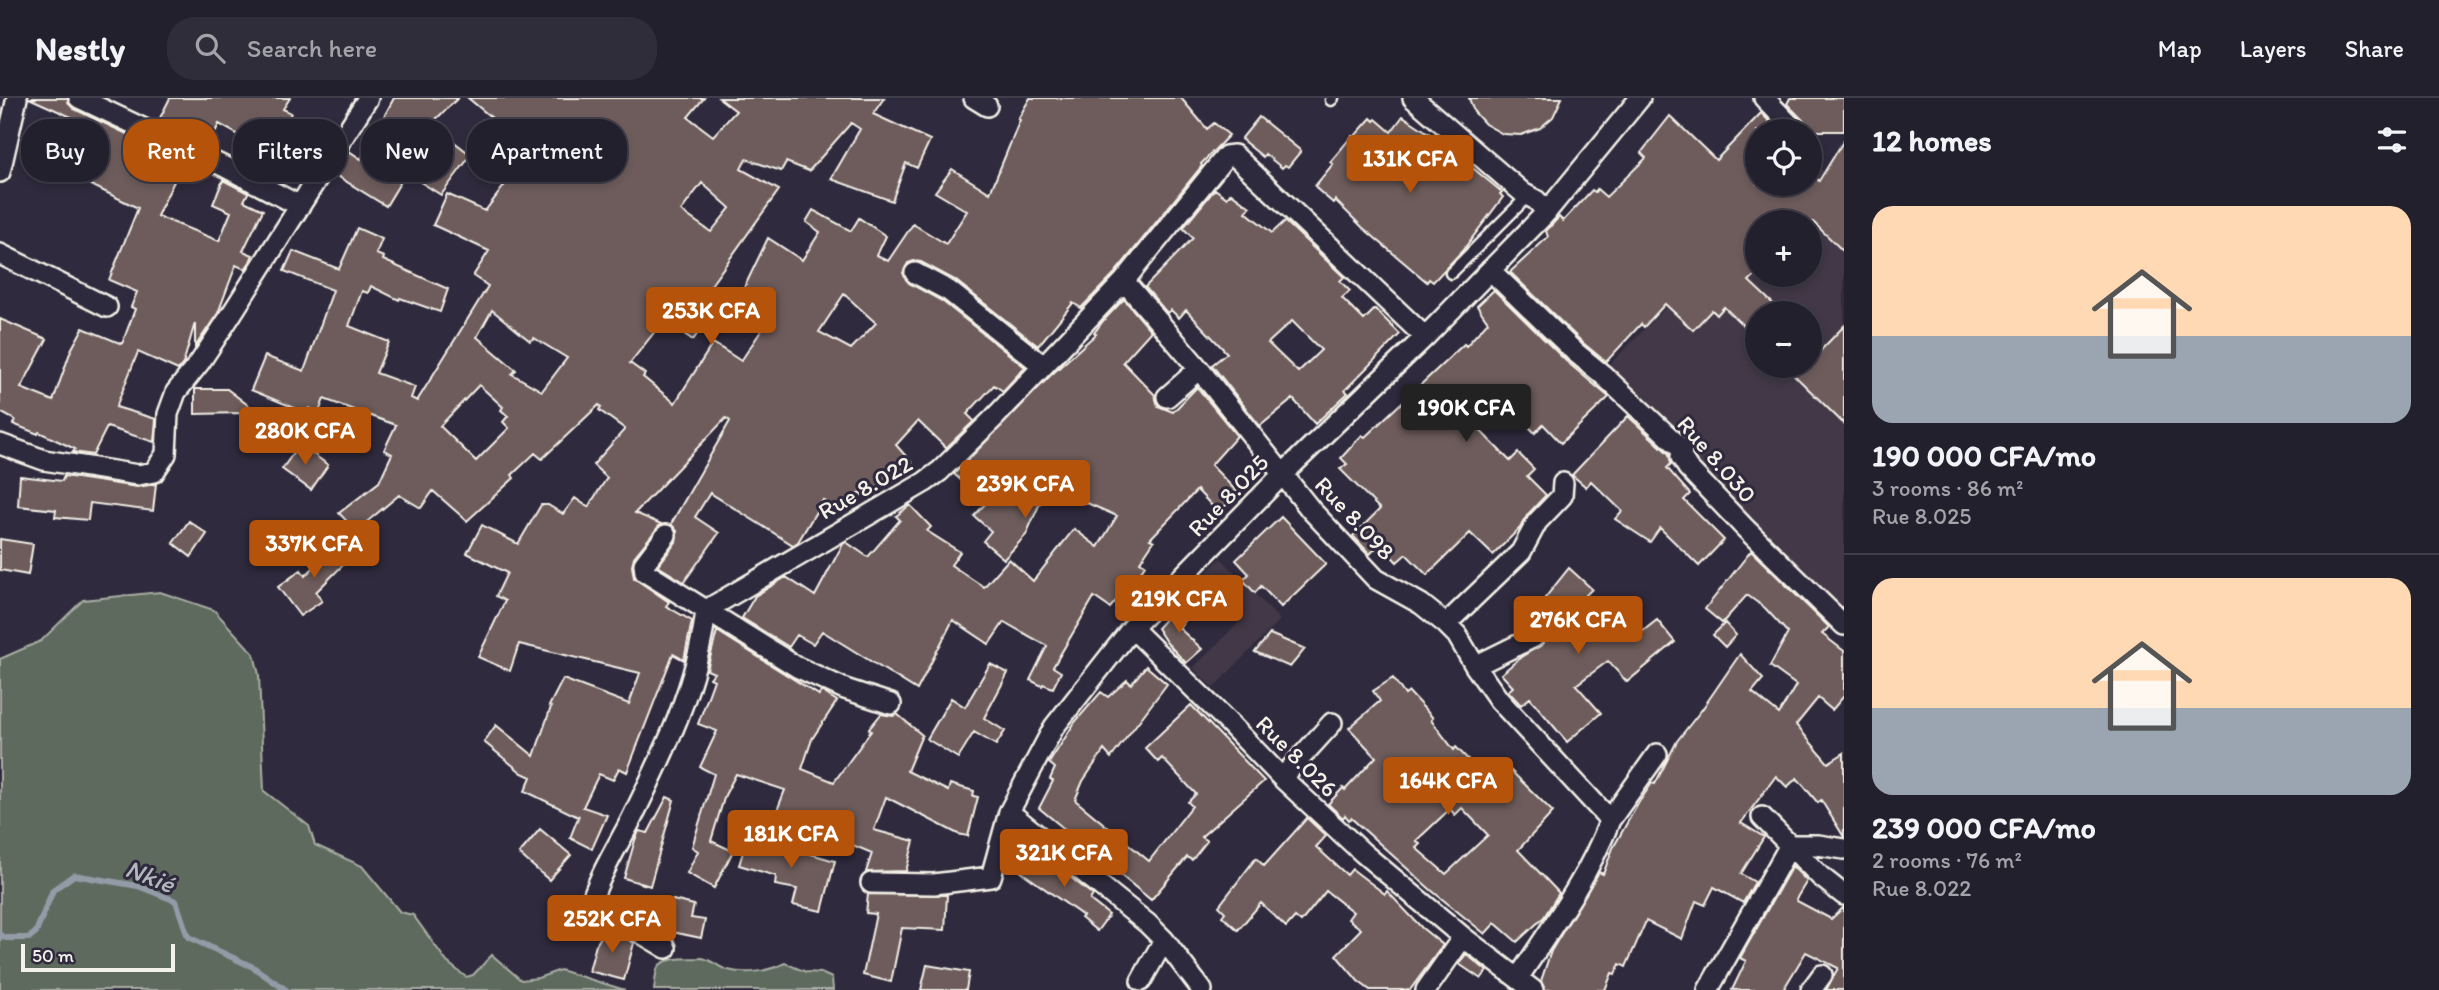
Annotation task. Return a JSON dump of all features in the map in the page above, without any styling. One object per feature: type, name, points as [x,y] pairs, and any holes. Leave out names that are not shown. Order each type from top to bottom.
[{"type":"street","points":[[0,172],[17,98]]},
{"type":"street","points":[[79,98],[300,206]]},
{"type":"street","points":[[0,444],[44,460],[138,475],[154,472],[166,454],[168,414],[176,392],[200,362],[369,98]]},
{"type":"street","points":[[1413,98],[1547,212]]},
{"type":"street","name":"Rue 8.025","points":[[871,883],[934,884],[987,880],[993,872],[1009,812],[1054,727],[1132,628],[1547,212],[1640,98]]},
{"type":"street","points":[[1764,98],[1784,119]]},
{"type":"street","name":"Rue 8.022","points":[[706,610],[925,482],[994,418],[1124,281],[1226,156],[1231,154],[1425,337]]},
{"type":"street","points":[[0,254],[107,307]]},
{"type":"street","name":"Rue 8.030","points":[[1490,270],[1682,449],[1681,457],[1688,468],[1844,625]]},
{"type":"street","points":[[915,273],[949,291],[1042,365]]},
{"type":"street","name":"Rue 8.098","points":[[1124,281],[1199,369],[1311,510],[1376,579],[1422,604],[1457,635],[1499,700],[1610,820]]},
{"type":"street","points":[[1167,397],[1199,369]]},
{"type":"street","points":[[1446,624],[1521,552],[1538,523],[1562,496],[1563,483]]},
{"type":"street","points":[[666,535],[644,564],[645,572],[808,673],[845,690],[891,704]]},
{"type":"street","points":[[666,948],[631,929],[596,906],[592,900],[643,796],[677,718],[697,667],[706,610]]},
{"type":"street","name":"Rue 8.026","points":[[1132,628],[1282,778],[1363,853],[1463,937],[1526,984]]},
{"type":"street","points":[[1475,666],[1534,637]]},
{"type":"street","points":[[1282,778],[1332,723]]},
{"type":"street","points":[[1526,984],[1599,850],[1610,820],[1657,754]]},
{"type":"street","points":[[1009,812],[1148,924],[1164,940],[1202,990]]},
{"type":"street","points":[[1762,817],[1820,876],[1844,895]]},
{"type":"street","points":[[1790,845],[1844,849]]},
{"type":"street","points":[[1707,990],[1790,845]]},
{"type":"street","points":[[1426,990],[1463,937]]},
{"type":"street","points":[[1141,981],[1164,940]]},
{"type":"lane","points":[[1438,159],[1458,137]]},
{"type":"lane","points":[[1451,273],[1521,203],[1523,193]]},
{"type":"shaded area","points":[[1822,170],[1844,191],[1844,615],[1603,371],[1745,227],[1745,287],[1822,287],[1822,210],[1762,210],[1776,196],[1822,196]]},
{"type":"shaded area","points":[[1221,558],[1280,620],[1213,688],[1193,668],[1242,619],[1202,577]]},
{"type":"green space","points":[[160,592],[214,610],[254,654],[259,675],[264,791],[309,826],[315,845],[362,866],[400,912],[413,915],[447,962],[466,977],[473,975],[492,955],[521,980],[538,978],[560,970],[625,990],[0,990],[0,659],[41,641],[83,600]]},
{"type":"green space","points":[[702,958],[725,969],[743,972],[765,970],[785,963],[806,972],[821,973],[832,978],[833,990],[654,990],[657,969],[661,963]]},
{"type":"building","points":[[29,98],[67,98],[74,109],[95,119],[76,119]]},
{"type":"building","points":[[170,98],[290,98],[283,109],[291,113],[288,119],[233,119],[233,132],[219,124],[219,119],[160,119]]},
{"type":"building","points":[[394,98],[458,98],[436,119],[383,119]]},
{"type":"building","points":[[468,98],[704,98],[688,117],[713,136],[736,111],[719,98],[884,98],[873,114],[930,140],[917,168],[906,163],[892,201],[831,179],[860,129],[851,123],[809,171],[786,162],[781,171],[746,159],[741,169],[779,190],[704,295],[717,305],[693,340],[664,320],[630,363],[675,403],[713,343],[741,361],[763,328],[732,313],[768,238],[802,260],[820,232],[806,222],[813,210],[851,231],[859,218],[886,236],[877,255],[888,261],[913,224],[946,244],[967,211],[935,192],[952,169],[990,193],[1020,120],[1018,119],[1030,98],[1181,98],[1207,129],[1214,123],[1229,135],[1201,164],[1115,273],[1081,308],[1073,303],[1038,346],[955,280],[921,262],[908,263],[903,273],[909,283],[942,301],[1025,367],[1003,391],[994,385],[967,414],[974,421],[946,448],[918,421],[896,445],[912,463],[886,486],[873,488],[862,495],[860,492],[851,501],[848,499],[840,511],[823,500],[798,542],[793,545],[710,493],[695,517],[719,533],[684,582],[658,566],[676,542],[677,531],[671,524],[730,421],[726,418],[635,513],[661,524],[634,557],[634,578],[669,602],[666,606],[692,621],[684,660],[673,654],[627,772],[619,768],[613,780],[599,774],[583,807],[607,815],[592,849],[570,838],[579,815],[578,817],[525,791],[531,777],[522,773],[484,742],[496,725],[534,756],[551,707],[549,706],[563,679],[629,704],[640,673],[519,644],[510,671],[478,657],[505,601],[496,596],[507,573],[467,553],[482,525],[518,544],[541,505],[548,505],[563,514],[575,498],[588,507],[607,478],[593,465],[625,429],[599,410],[599,405],[542,459],[535,453],[512,475],[514,478],[467,521],[433,491],[421,508],[399,495],[356,531],[339,513],[379,482],[392,454],[384,450],[396,425],[324,399],[319,412],[309,408],[308,411],[302,411],[251,390],[265,356],[304,371],[333,290],[284,271],[293,251],[339,269],[357,228],[382,239],[376,254],[384,257],[383,260],[448,289],[440,312],[400,298],[399,300],[371,286],[368,293],[362,291],[349,326],[389,342],[376,373],[415,387],[411,398],[417,401],[488,286],[473,276],[489,251],[433,225],[447,194],[485,211],[504,186],[496,182],[627,182],[627,119],[493,119]],"holes":[[[702,183],[730,208],[711,232],[681,211]],[[844,294],[876,323],[851,349],[819,332]],[[492,310],[530,341],[534,338],[567,358],[542,391],[512,374],[516,370],[477,337]],[[479,385],[503,407],[501,410],[508,416],[503,422],[509,428],[476,461],[440,426]]]},
{"type":"building","points":[[1469,98],[1562,98],[1553,117],[1540,128],[1521,135],[1503,134],[1485,124],[1474,112]]},
{"type":"building","points":[[1790,98],[1844,98],[1844,131],[1822,131],[1822,119],[1802,119],[1787,104]]},
{"type":"building","points":[[1761,113],[1767,119],[1755,119]]},
{"type":"building","points":[[1403,116],[1430,134],[1428,137],[1440,146],[1431,157],[1434,165],[1441,166],[1451,156],[1461,162],[1463,160],[1502,192],[1500,194],[1503,197],[1463,250],[1433,282],[1429,279],[1427,282],[1362,227],[1335,200],[1333,203],[1315,186],[1333,164],[1330,162],[1371,118],[1391,132]]},
{"type":"building","points":[[1670,116],[1716,160],[1745,130],[1745,196],[1822,196],[1822,176],[1844,140],[1844,252],[1822,231],[1822,210],[1745,210],[1745,287],[1755,287],[1770,301],[1745,301],[1745,327],[1724,307],[1717,315],[1712,310],[1693,330],[1665,304],[1644,327],[1641,324],[1606,362],[1510,272],[1548,237],[1546,231],[1559,217],[1563,221],[1592,190],[1595,192],[1597,189],[1606,197],[1646,158],[1641,153]]},
{"type":"building","points":[[1259,117],[1301,151],[1288,167],[1285,165],[1282,168],[1265,154],[1263,157],[1241,139]]},
{"type":"building","points":[[109,126],[123,132],[123,182],[174,182],[157,216],[219,241],[231,212],[213,204],[223,180],[248,193],[244,201],[263,210],[243,251],[253,255],[250,262],[245,269],[236,265],[218,313],[195,347],[195,323],[183,364],[178,370],[138,352],[116,407],[156,419],[154,442],[107,427],[93,455],[73,452],[75,449],[39,432],[38,434],[13,424],[15,420],[0,412],[0,319],[47,339],[21,388],[53,401],[71,350],[83,328],[122,344],[135,309],[131,307],[137,292],[109,280],[138,208],[87,183],[109,182]]},
{"type":"building","points":[[453,141],[467,152],[467,160],[453,179]]},
{"type":"building","points":[[349,151],[361,159],[361,182],[401,182],[386,206],[347,182]]},
{"type":"building","points":[[420,182],[451,182],[441,195]]},
{"type":"building","points":[[1215,189],[1227,198],[1231,193],[1250,207],[1246,212],[1272,233],[1285,221],[1344,277],[1340,281],[1350,291],[1342,298],[1364,320],[1375,309],[1400,334],[1345,390],[1348,393],[1315,424],[1293,399],[1260,426],[1212,365],[1227,353],[1186,310],[1179,318],[1171,310],[1167,313],[1145,287],[1193,238],[1183,228]],"holes":[[[1292,321],[1321,350],[1298,372],[1268,343]]]},
{"type":"building","points":[[1494,290],[1566,361],[1609,397],[1561,443],[1543,424],[1535,433],[1489,387],[1462,412],[1510,461],[1518,453],[1534,469],[1527,476],[1546,495],[1528,514],[1520,528],[1493,555],[1470,533],[1427,575],[1406,554],[1397,562],[1380,544],[1370,554],[1353,536],[1380,509],[1340,469],[1347,464],[1341,458],[1362,435],[1365,437],[1464,344],[1466,346],[1488,322],[1477,306]]},
{"type":"building","points":[[1124,299],[1151,331],[1123,362],[1155,395],[1158,406],[1173,412],[1197,387],[1237,436],[1211,465],[1239,494],[1218,512],[1197,490],[1150,539],[1154,541],[1140,562],[1145,565],[1136,579],[1143,584],[1132,602],[1121,595],[1110,608],[1094,597],[1053,667],[1061,672],[1053,688],[1030,680],[1047,646],[1004,622],[989,644],[953,620],[917,690],[822,631],[813,644],[797,635],[789,647],[742,618],[755,596],[786,577],[815,596],[843,544],[846,542],[868,557],[900,520],[896,516],[910,505],[931,527],[927,531],[960,552],[951,565],[984,587],[1009,559],[1033,581],[1074,529],[1098,547],[1117,516],[997,464],[995,468],[1040,503],[1026,535],[1004,559],[983,541],[991,531],[974,516],[986,503],[954,474],[1050,376],[1096,334],[1094,333],[1103,321]]},
{"type":"building","points":[[1844,326],[1844,424],[1797,378],[1822,378],[1822,349]]},
{"type":"building","points":[[195,389],[227,389],[294,440],[241,431],[243,413],[195,414]]},
{"type":"building","points":[[1628,416],[1669,454],[1671,464],[1667,468],[1690,494],[1684,500],[1724,540],[1699,566],[1660,528],[1650,542],[1615,519],[1622,511],[1591,481],[1586,487],[1572,475]]},
{"type":"building","points":[[300,444],[328,465],[311,490],[282,469]]},
{"type":"building","points":[[20,476],[62,481],[64,476],[137,487],[156,484],[153,511],[90,503],[88,520],[55,517],[56,510],[18,506]]},
{"type":"building","points":[[1281,517],[1326,564],[1281,607],[1261,586],[1255,593],[1243,580],[1249,574],[1236,560]]},
{"type":"building","points":[[189,521],[207,534],[191,557],[173,543]]},
{"type":"building","points":[[0,539],[33,544],[28,575],[0,570]]},
{"type":"building","points":[[339,542],[352,556],[316,592],[322,601],[300,616],[278,587],[301,570],[305,576]]},
{"type":"building","points":[[1751,551],[1829,627],[1822,634],[1844,651],[1844,696],[1832,710],[1818,698],[1796,725],[1828,763],[1844,753],[1844,837],[1821,800],[1818,803],[1797,778],[1787,787],[1776,776],[1741,823],[1764,837],[1741,874],[1755,882],[1743,903],[1714,887],[1705,905],[1696,901],[1682,939],[1646,921],[1626,967],[1620,964],[1615,974],[1612,973],[1605,990],[1545,990],[1541,981],[1551,951],[1599,872],[1603,874],[1613,848],[1637,805],[1652,783],[1655,784],[1677,741],[1740,654],[1763,679],[1752,692],[1779,714],[1796,685],[1770,666],[1788,633],[1765,608],[1747,595],[1722,623],[1705,609]]},
{"type":"building","points":[[1569,568],[1592,589],[1583,598],[1634,638],[1657,620],[1675,642],[1627,682],[1608,661],[1576,685],[1601,713],[1567,742],[1530,698],[1521,705],[1508,691],[1513,687],[1501,674],[1544,643],[1545,631],[1532,621],[1552,605],[1545,598]]},
{"type":"building","points":[[1179,604],[1190,615],[1179,628],[1202,649],[1186,663],[1157,628]]},
{"type":"building","points":[[1725,623],[1736,635],[1725,647],[1713,635]]},
{"type":"building","points":[[717,631],[819,695],[821,691],[837,701],[812,739],[802,769],[834,782],[881,714],[897,714],[922,735],[907,771],[948,791],[950,784],[974,791],[973,796],[978,797],[968,836],[958,834],[886,797],[874,830],[914,841],[906,871],[866,872],[872,853],[776,813],[785,790],[736,774],[725,795],[711,841],[733,851],[714,888],[687,873],[698,851],[692,847],[714,774],[700,767],[717,731],[698,724],[714,680],[710,678],[714,673],[707,670]]},
{"type":"building","points":[[1270,634],[1305,649],[1290,667],[1255,652]]},
{"type":"building","points":[[990,664],[1008,673],[984,718],[1005,731],[996,745],[974,732],[958,758],[927,739],[951,698],[965,707]]},
{"type":"building","points":[[1146,666],[1167,684],[1111,758],[1104,750],[1083,781],[1075,800],[1149,861],[1192,806],[1188,802],[1196,794],[1162,758],[1158,762],[1145,748],[1191,705],[1264,781],[1201,837],[1207,841],[1192,860],[1187,857],[1151,900],[1039,808],[1053,781],[1050,779],[1055,768],[1049,763],[1075,722],[1101,692],[1108,697],[1127,680],[1131,684]]},
{"type":"building","points":[[1393,678],[1405,695],[1409,692],[1433,718],[1431,720],[1454,750],[1456,747],[1489,781],[1505,765],[1553,812],[1518,850],[1559,893],[1544,917],[1517,942],[1495,923],[1485,934],[1351,818],[1349,820],[1345,815],[1343,818],[1328,804],[1376,757],[1349,728],[1380,701],[1373,691]],"holes":[[[1462,808],[1488,835],[1446,874],[1416,848],[1420,844],[1416,841],[1450,809],[1455,815]]]},
{"type":"building","points":[[667,797],[674,800],[650,886],[624,878],[639,831],[648,833]]},
{"type":"building","points":[[1307,818],[1326,836],[1316,847],[1347,875],[1352,869],[1385,894],[1387,891],[1422,928],[1443,945],[1410,990],[1370,990],[1358,981],[1336,955],[1361,929],[1348,919],[1353,912],[1326,891],[1301,922],[1295,917],[1286,927],[1261,903],[1238,930],[1222,916],[1225,912],[1219,906],[1256,858],[1264,866]]},
{"type":"building","points":[[540,829],[571,855],[549,880],[519,854]]},
{"type":"building","points":[[748,836],[835,861],[822,911],[793,905],[797,889],[775,885],[776,876],[739,865]]},
{"type":"building","points":[[1036,850],[1093,895],[1090,900],[1109,915],[1097,931],[1081,918],[1083,916],[1020,871]]},
{"type":"building","points":[[1792,866],[1807,881],[1797,901],[1831,919],[1844,907],[1844,990],[1826,990],[1838,968],[1806,952],[1783,990],[1732,990],[1746,961],[1740,958]]},
{"type":"building","points":[[868,894],[947,895],[945,930],[902,928],[891,982],[863,975],[876,914],[866,913]]},
{"type":"building","points":[[673,900],[694,905],[691,918],[705,920],[701,938],[658,929]]},
{"type":"building","points":[[607,927],[634,943],[624,980],[589,971],[596,945]]},
{"type":"building","points":[[1466,954],[1487,971],[1481,979],[1459,964]]},
{"type":"building","points":[[927,965],[969,972],[966,990],[921,990]]},
{"type":"waterway","name":"Nkié","points":[[0,935],[6,938],[29,938],[36,932],[53,890],[74,875],[138,886],[176,901],[188,937],[253,967],[286,990]]}]
